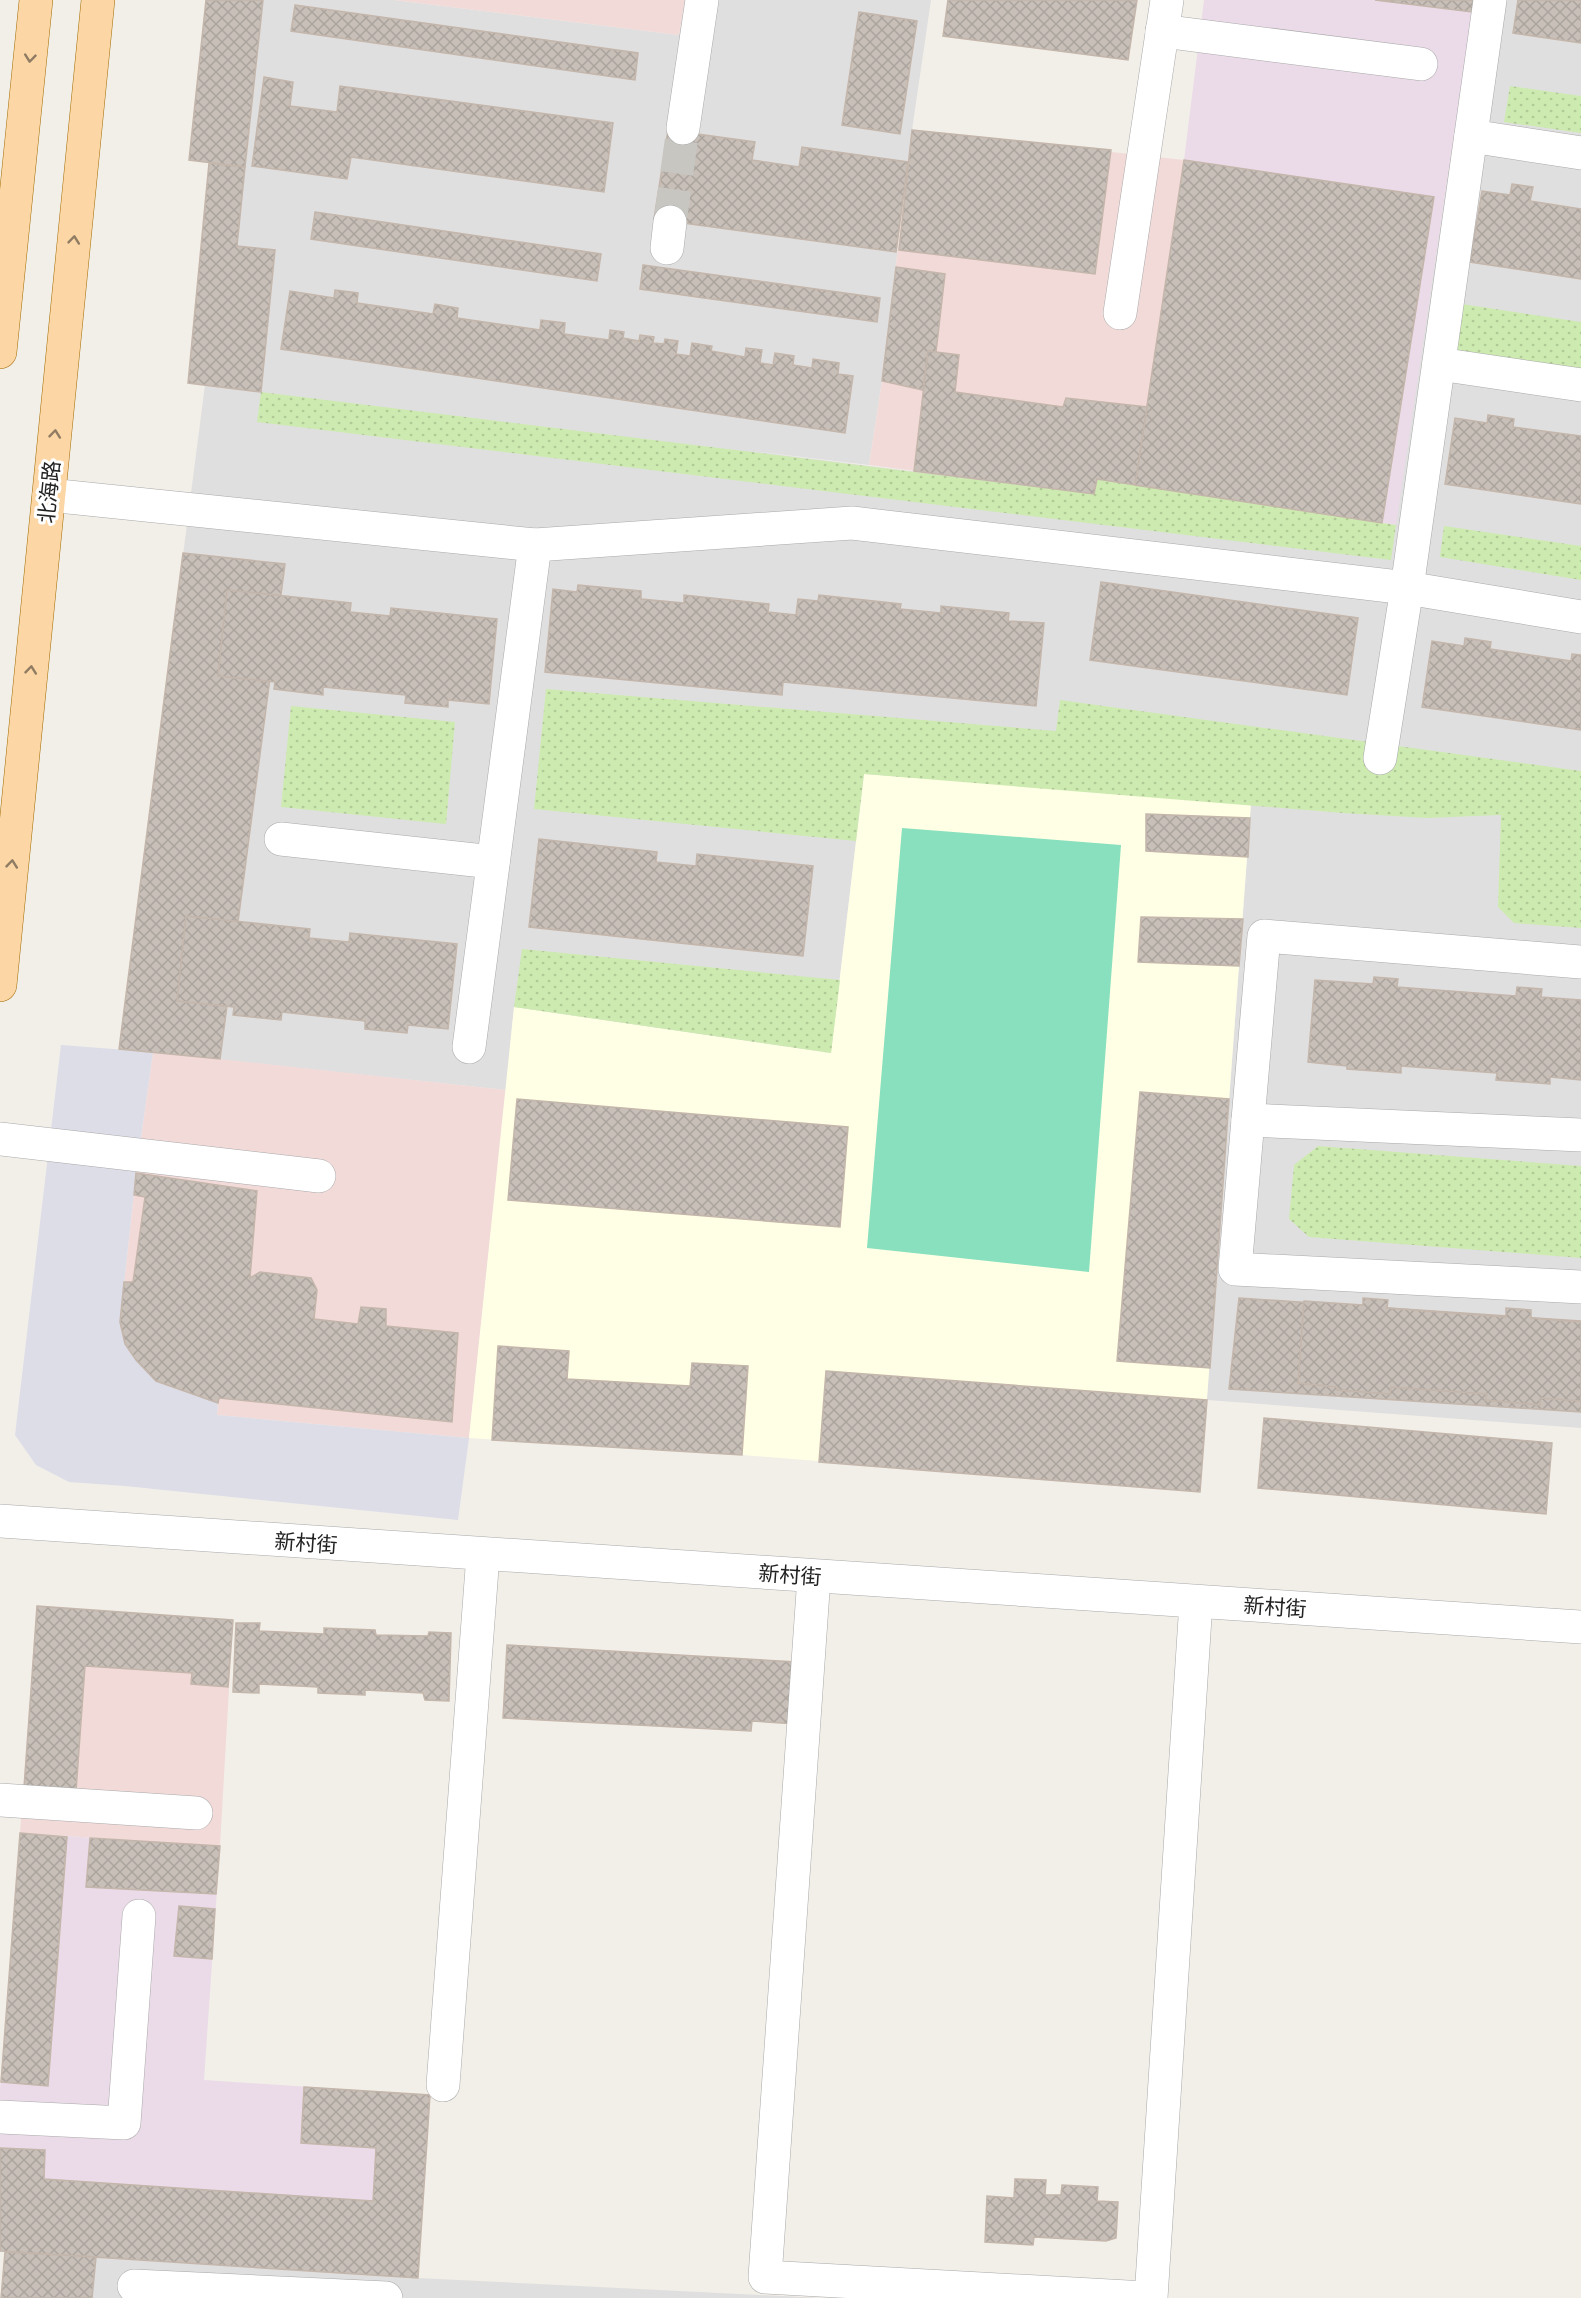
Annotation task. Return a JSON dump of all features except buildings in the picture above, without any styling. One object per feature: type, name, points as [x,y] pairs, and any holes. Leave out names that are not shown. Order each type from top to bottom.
[{"type":"main road","points":[[0,352],[36,0]]},
{"type":"main road","name":"北海路","points":[[0,984],[98,0]]},
{"type":"street","points":[[683,128],[702,0]]},
{"type":"street","points":[[1380,758],[1407,588],[1490,0]]},
{"type":"street","points":[[1120,313],[1164,15],[1421,64]]},
{"type":"street","points":[[1471,136],[1581,153]]},
{"type":"street","points":[[1439,364],[1581,385]]},
{"type":"street","points":[[49,495],[535,544],[852,523],[1407,588],[1581,617]]},
{"type":"street","points":[[469,1047],[535,544]]},
{"type":"street","points":[[281,839],[493,862]]},
{"type":"street","points":[[1581,962],[1264,936],[1235,1269],[1581,1287]]},
{"type":"street","points":[[1248,1120],[1581,1135]]},
{"type":"street","points":[[0,1139],[319,1176]]},
{"type":"street","name":"新村街","points":[[0,1521],[1581,1627]]},
{"type":"street","points":[[443,2085],[483,1555]]},
{"type":"street","points":[[814,1577],[765,2277],[1146,2298]]},
{"type":"street","points":[[1151,2298],[1196,1602]]},
{"type":"street","points":[[0,1800],[196,1813]]},
{"type":"street","points":[[0,2116],[124,2123],[139,1916]]},
{"type":"street","points":[[134,2286],[386,2298]]},
{"type":"shaded area","points":[[263,0],[394,0],[679,35],[685,0],[931,0],[869,465],[742,450],[1094,494],[1395,525],[1474,0],[1581,0],[1581,1428],[1207,1400],[1251,804],[864,774],[831,1053],[514,1008],[506,1090],[119,1049],[205,385],[261,391],[275,251],[237,246]]},
{"type":"shaded area","points":[[394,0],[685,0],[679,35]]},
{"type":"shaded area","points":[[1204,0],[1474,0],[1396,525],[1135,485],[1184,160]]},
{"type":"shaded area","points":[[912,130],[1184,160],[1135,485],[1094,494],[869,465],[882,381]]},
{"type":"shaded area","points":[[864,774],[1251,803],[1200,1492],[742,1455],[469,1438],[514,1007],[831,1053]]},
{"type":"shaded area","points":[[61,1045],[153,1052],[136,1173],[120,1322],[125,1344],[136,1360],[156,1381],[218,1403],[217,1415],[469,1438],[458,1520],[69,1482],[36,1465],[15,1435]]},
{"type":"shaded area","points":[[153,1052],[506,1090],[469,1438],[217,1415],[218,1402],[156,1381],[136,1360],[125,1344],[120,1322],[136,1173]]},
{"type":"shaded area","points":[[37,1606],[233,1620],[220,1846],[20,1833]]},
{"type":"shaded area","points":[[20,1833],[220,1846],[204,2080],[430,2095],[418,2278],[0,2251],[0,2090]]},
{"type":"shaded area","points":[[5,2252],[418,2278],[821,2298],[1,2298]]},
{"type":"green space","points":[[1510,86],[1581,96],[1581,133],[1504,122]]},
{"type":"green space","points":[[1462,304],[1581,322],[1581,371],[1455,352]]},
{"type":"green space","points":[[261,392],[1094,494],[1097,479],[1396,525],[1391,560],[257,422]]},
{"type":"green space","points":[[1444,526],[1581,546],[1581,580],[1440,557]]},
{"type":"green space","points":[[546,689],[1056,731],[1060,700],[1581,771],[1581,928],[1514,923],[1498,907],[1501,815],[1427,818],[1343,813],[864,774],[856,841],[534,809]]},
{"type":"green space","points":[[291,706],[455,722],[446,824],[281,807]]},
{"type":"green space","points":[[902,828],[1121,845],[1089,1272],[867,1248]]},
{"type":"green space","points":[[522,949],[840,980],[831,1053],[514,1007]]},
{"type":"green space","points":[[1318,1146],[1581,1166],[1581,1258],[1309,1237],[1289,1219],[1294,1165]]},
{"type":"tunnel","points":[[670,222],[683,128]]}]
